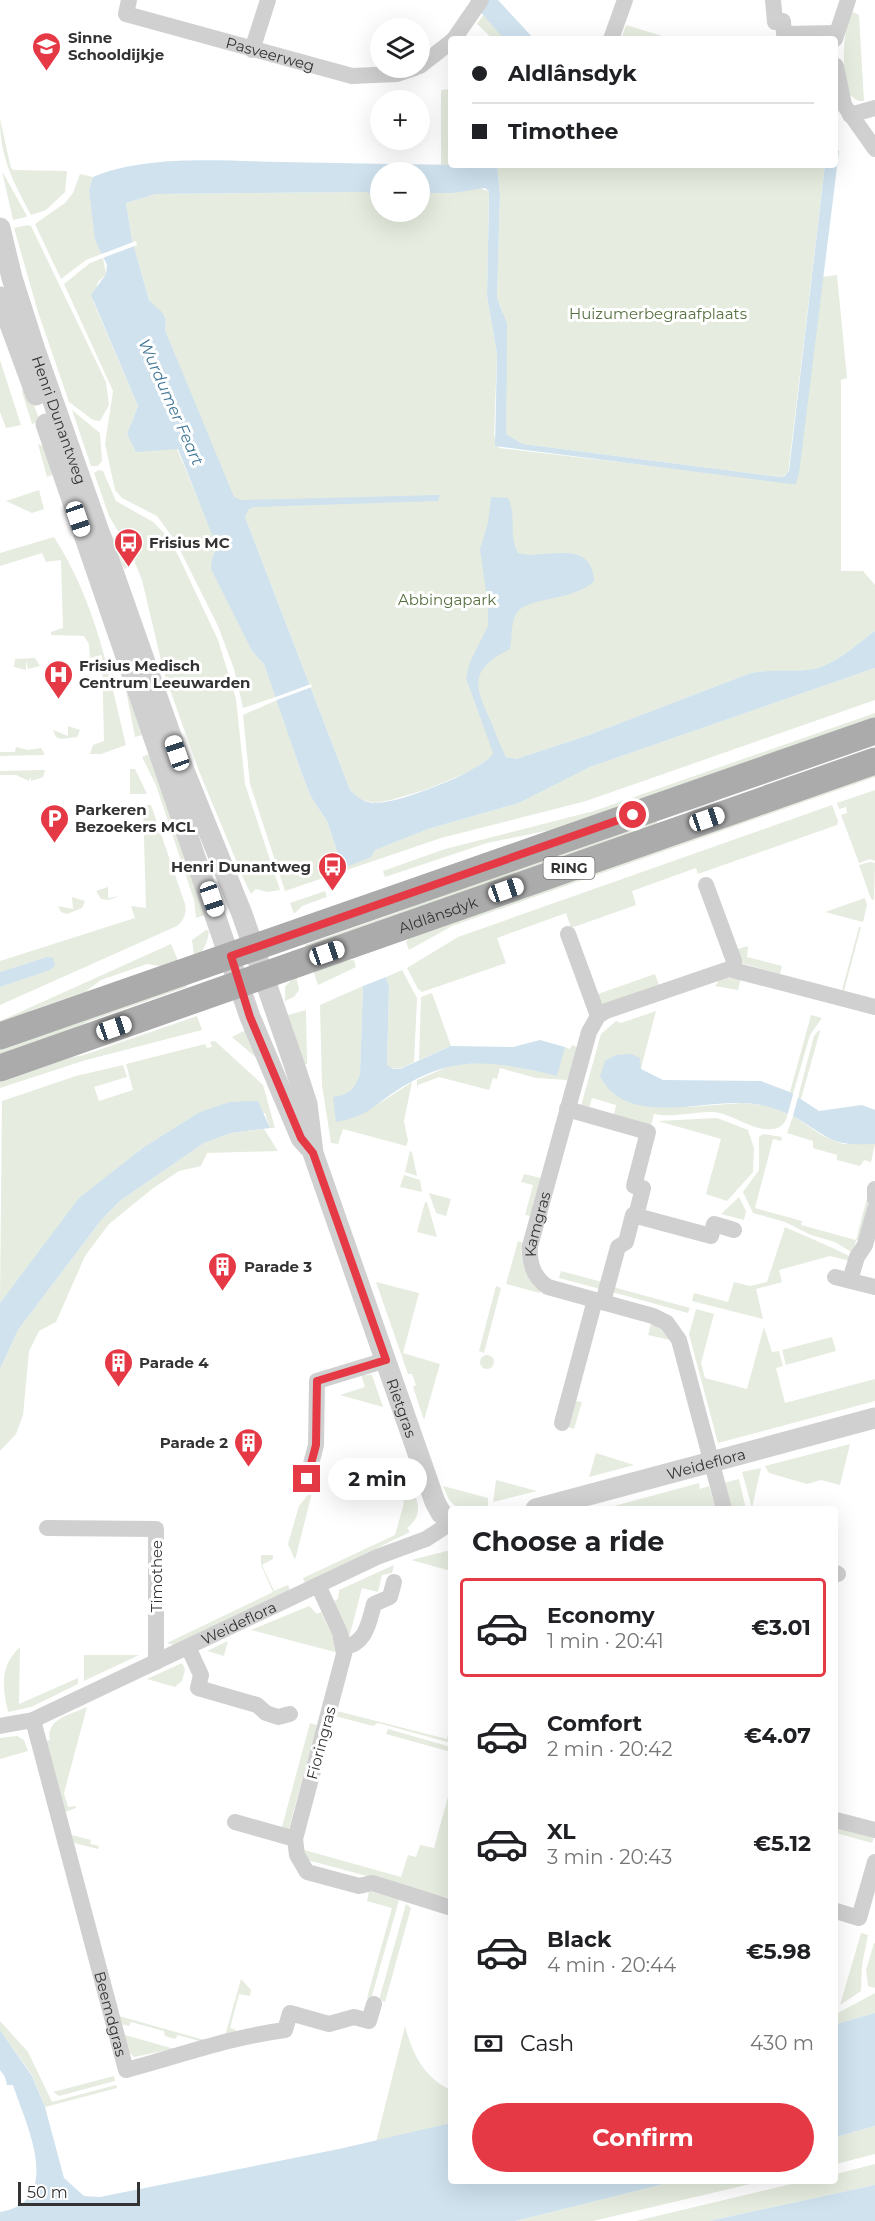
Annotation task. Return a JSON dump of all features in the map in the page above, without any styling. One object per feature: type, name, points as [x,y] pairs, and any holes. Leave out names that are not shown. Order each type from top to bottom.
[{"type":"main road","name":"Aldlânsdyk","points":[[0,1036],[875,731]]},
{"type":"main road","name":"Aldlânsdyk","points":[[0,1068],[875,761]]},
{"type":"street","points":[[252,50],[268,0]]},
{"type":"street","points":[[612,36],[625,0]]},
{"type":"street","points":[[773,0],[775,22],[783,21],[784,34],[835,36],[848,0]]},
{"type":"street","points":[[456,36],[478,4]]},
{"type":"street","name":"Pasveerweg","points":[[128,7],[252,50],[352,76],[370,75]]},
{"type":"street","points":[[430,58],[448,44]]},
{"type":"street","points":[[838,78],[843,109],[875,149]]},
{"type":"street","points":[[843,109],[875,108]]},
{"type":"street","name":"Henri Dunantweg","points":[[0,228],[12,278],[181,764],[242,952]]},
{"type":"street","name":"Henri Dunantweg","points":[[0,297],[242,952]]},
{"type":"street","points":[[706,885],[735,962],[734,970]]},
{"type":"street","points":[[568,933],[598,1016],[606,1011],[722,970],[734,970],[875,1007]]},
{"type":"street","name":"Rietgras","points":[[242,952],[251,980],[307,1104],[313,1153],[435,1502],[441,1513],[448,1519]]},
{"type":"street","name":"Kamgras","points":[[598,1016],[589,1032],[567,1109],[531,1245],[531,1265],[541,1282],[548,1287],[653,1316],[673,1329],[679,1340],[711,1463]]},
{"type":"street","points":[[567,1109],[648,1132],[634,1186],[644,1188],[636,1216]]},
{"type":"street","points":[[875,1189],[875,1199]]},
{"type":"street","points":[[875,1209],[865,1245],[842,1279],[875,1287]]},
{"type":"street","points":[[562,1422],[599,1301],[618,1247],[626,1242],[633,1215],[711,1236],[714,1224],[734,1230]]},
{"type":"street","points":[[307,1479],[316,1445],[317,1381],[386,1360]]},
{"type":"street","name":"Weideflora","points":[[547,1506],[875,1419]]},
{"type":"street","points":[[711,1463],[723,1506]]},
{"type":"street","name":"Weideflora","points":[[0,1726],[33,1720],[377,1557],[426,1539],[448,1525]]},
{"type":"street","name":"Timothee","points":[[47,1528],[156,1529],[156,1662]]},
{"type":"street","points":[[318,1585],[344,1647],[351,1646],[366,1632],[374,1604],[390,1597],[394,1582]]},
{"type":"street","name":"Weideflora","points":[[188,1647],[201,1675],[198,1688],[257,1706],[266,1713],[278,1717],[290,1714]]},
{"type":"street","name":"Fioringras","points":[[295,1839],[344,1647]]},
{"type":"street","name":"Beemdgras","points":[[33,1720],[126,2070],[245,2036],[285,2031],[290,2013],[329,2024],[354,2017],[369,2021],[374,2004]]},
{"type":"street","points":[[838,1821],[875,1830]]},
{"type":"street","points":[[235,1822],[295,1839],[297,1855],[307,1872],[359,1886],[372,1883],[448,1907]]},
{"type":"street","points":[[838,1912],[859,1918],[875,1862]]},
{"type":"green space","points":[[851,11],[859,15],[864,101],[858,101],[850,95],[845,73],[844,43]]},
{"type":"green space","points":[[484,14],[502,36],[490,36],[477,24]]},
{"type":"green space","points":[[626,25],[662,36],[622,36]]},
{"type":"green space","points":[[448,89],[448,165],[441,165],[441,90]]},
{"type":"green space","points":[[0,119],[11,168],[14,170],[67,171],[65,192],[46,210],[31,215],[5,158]]},
{"type":"green space","name":"Huizumerbegraafplaats","points":[[497,168],[825,168],[788,474],[780,477],[523,444],[506,434],[503,313],[497,298],[500,193]]},
{"type":"green space","points":[[2,171],[27,216],[26,217],[13,220]]},
{"type":"green space","points":[[80,174],[93,177],[89,190],[102,254],[86,260],[61,279],[35,224],[65,203],[73,193]]},
{"type":"green space","name":"Abbingapark","points":[[477,188],[489,191],[487,296],[497,354],[494,434],[499,448],[796,483],[822,277],[837,275],[847,378],[841,380],[841,571],[863,571],[875,585],[875,631],[830,663],[814,669],[748,674],[589,735],[516,759],[506,757],[501,749],[473,770],[428,789],[375,803],[359,799],[350,790],[245,517],[230,491],[165,330],[166,322],[149,300],[132,240],[126,203],[156,194],[366,192],[370,194],[370,222],[430,222],[430,193],[453,193]]},
{"type":"green space","points":[[31,226],[106,382],[109,405],[100,421],[93,420],[69,402],[38,312],[14,228]]},
{"type":"green space","points":[[103,258],[106,274],[98,282],[93,301],[138,406],[127,434],[138,448],[144,450],[177,449],[218,547],[212,559],[252,651],[264,664],[276,697],[243,708],[234,669],[218,626],[176,542],[157,516],[122,498],[115,490],[105,444],[113,391],[64,284],[90,263]]},
{"type":"green space","points":[[0,360],[21,425],[6,428],[0,412]]},
{"type":"green space","points":[[25,382],[40,421],[32,424],[22,392]]},
{"type":"green space","points":[[72,410],[100,433],[102,461],[98,466],[91,466]]},
{"type":"green space","points":[[38,444],[50,449],[58,473],[47,477]]},
{"type":"green space","points":[[99,470],[103,471],[116,501],[153,522],[165,534],[178,555],[218,640],[236,699],[245,784],[280,890],[267,892],[256,889],[251,894],[245,882],[199,771],[164,673],[142,580],[131,553],[109,516],[94,473]]},
{"type":"green space","points":[[39,490],[44,509],[32,513],[6,501]]},
{"type":"green space","points":[[103,519],[130,567],[124,569]]},
{"type":"green space","points":[[54,537],[80,587],[99,638],[126,745],[101,754],[90,754],[93,745],[104,741],[102,655],[90,658],[89,644],[84,636],[51,635],[51,632],[63,628],[61,560],[46,562],[42,553],[0,566],[0,553]]},
{"type":"green space","points":[[35,658],[40,666],[28,669],[26,660],[26,670],[14,667],[15,659]]},
{"type":"green space","points":[[875,668],[875,700],[586,801],[441,838],[285,891],[250,784],[243,715],[277,700],[311,797],[327,821],[341,863],[428,829],[519,803],[590,767]]},
{"type":"green space","points":[[125,685],[142,735],[135,737]]},
{"type":"green space","points":[[875,713],[875,721],[570,826],[487,843],[385,877],[383,871],[445,849],[594,811]]},
{"type":"green space","points":[[68,726],[80,730],[77,737],[61,739],[56,737],[53,730],[68,736]]},
{"type":"green space","points":[[16,747],[28,750],[41,748],[45,755],[0,756],[0,752],[15,752]]},
{"type":"green space","points":[[149,754],[205,915],[196,918],[194,900],[156,785],[142,757]]},
{"type":"green space","points":[[130,769],[135,769],[147,794],[130,794]]},
{"type":"green space","points":[[45,770],[43,777],[31,781],[31,777],[29,781],[16,775],[0,775],[0,771]]},
{"type":"green space","points":[[875,770],[875,777],[452,926],[409,950],[406,942],[417,930]]},
{"type":"green space","points":[[875,790],[875,861],[870,859],[859,863],[841,815],[847,813],[846,807],[839,809],[837,803]]},
{"type":"green space","points":[[143,805],[151,805],[185,904],[185,913],[181,921],[177,926],[0,1005],[0,987],[49,970],[47,957],[0,972],[0,961],[135,918],[131,906],[146,908]]},
{"type":"green space","points":[[832,805],[838,821],[837,825],[698,874],[696,868],[632,891],[636,905],[571,928],[566,913],[497,938],[506,963],[422,992],[418,989],[407,968],[458,937]]},
{"type":"green space","points":[[657,820],[657,823],[306,950],[305,945],[401,911],[468,882]]},
{"type":"green space","points":[[875,863],[874,900],[871,899],[859,865]]},
{"type":"green space","points":[[108,887],[108,898],[120,896],[108,900],[101,899],[96,891]]},
{"type":"green space","points":[[325,891],[327,897],[302,906],[294,914],[290,903]]},
{"type":"green space","points":[[72,897],[85,901],[82,908],[67,914],[61,912],[58,906],[73,909]]},
{"type":"green space","points":[[865,898],[867,905],[863,922],[825,912]]},
{"type":"green space","points":[[859,927],[861,927],[844,991],[842,990]]},
{"type":"green space","points":[[206,930],[209,931],[205,947],[199,955],[194,955],[192,940]]},
{"type":"green space","points":[[171,944],[180,965],[171,968],[147,964],[101,980],[85,992],[32,1010],[23,1020],[0,1028],[0,1021]]},
{"type":"green space","points":[[748,946],[747,957],[782,966],[780,974],[741,963],[738,949]]},
{"type":"green space","points":[[354,960],[356,967],[318,985],[312,967],[326,962]]},
{"type":"green space","points":[[402,970],[417,998],[414,1062],[394,1069],[387,1066],[389,986],[386,977]]},
{"type":"green space","points":[[655,974],[659,985],[599,1006],[595,995]]},
{"type":"green space","points":[[296,975],[299,990],[294,997],[285,1001],[285,987]]},
{"type":"green space","points":[[741,978],[738,990],[715,986],[720,979]]},
{"type":"green space","points":[[185,981],[187,987],[92,1020],[39,1045],[0,1059],[0,1046]]},
{"type":"green space","points":[[363,986],[360,1074],[356,1087],[345,1095],[380,1103],[412,1082],[404,1121],[408,1141],[406,1146],[343,1129],[338,1144],[331,1143],[322,1085],[320,1005]]},
{"type":"green space","points":[[432,993],[451,1046],[419,1060],[421,997]]},
{"type":"green space","points":[[306,1010],[307,1064],[305,1064],[288,1015]]},
{"type":"green space","points":[[656,1011],[641,1068],[616,1055],[688,1107],[742,1103],[770,1106],[788,1114],[783,1124],[777,1128],[762,1129],[722,1114],[707,1112],[654,1114],[651,1126],[614,1115],[616,1105],[592,1098],[589,1108],[581,1106],[601,1034],[616,1021],[621,1023]]},
{"type":"green space","points":[[811,1015],[822,1018],[810,1035],[793,1094],[790,1092]]},
{"type":"green space","points":[[197,1016],[202,1030],[86,1060],[0,1088],[0,1077],[41,1063],[84,1055]]},
{"type":"green space","points":[[248,1029],[260,1061],[232,1037]]},
{"type":"green space","points":[[819,1030],[801,1099],[798,1097],[814,1036]]},
{"type":"green space","points":[[215,1041],[263,1085],[275,1128],[270,1128],[265,1113],[201,1112],[144,1147],[80,1198],[0,1303],[2,1101],[76,1076],[123,1065],[127,1077],[94,1087],[99,1101],[133,1090],[126,1064],[205,1044],[207,1048],[212,1047],[210,1042]]},
{"type":"green space","points":[[572,1045],[577,1047],[568,1080],[536,1078],[500,1068],[497,1079],[493,1078],[489,1090],[439,1077],[418,1085],[417,1088],[417,1080],[452,1065],[493,1062],[556,1075],[565,1047],[570,1049]]},
{"type":"green space","points":[[793,1116],[823,1136],[843,1144],[875,1144],[871,1162],[864,1160],[860,1166],[837,1160],[837,1155],[813,1148],[813,1141],[787,1133]]},
{"type":"green space","points":[[717,1118],[748,1130],[754,1148],[753,1172],[727,1201],[706,1194],[721,1139],[658,1121]]},
{"type":"green space","points":[[264,1129],[278,1151],[207,1153],[201,1166],[179,1171],[152,1189],[109,1224],[85,1256],[56,1322],[39,1331],[29,1351],[23,1415],[16,1434],[0,1451],[0,1369],[18,1330],[102,1219],[121,1200],[204,1143],[231,1133]]},
{"type":"green space","points":[[763,1134],[782,1137],[781,1141],[773,1139],[755,1208],[802,1221],[801,1225],[856,1240],[853,1253],[835,1242],[811,1235],[785,1222],[753,1213],[743,1192],[759,1170],[759,1137]]},
{"type":"green space","points":[[410,1151],[412,1152],[417,1176],[405,1172]]},
{"type":"green space","points":[[524,1174],[541,1178],[531,1216],[525,1215],[533,1185],[521,1182]]},
{"type":"green space","points":[[404,1175],[420,1180],[422,1192],[400,1187]]},
{"type":"green space","points":[[429,1193],[451,1199],[446,1216],[436,1213]]},
{"type":"green space","points":[[739,1197],[746,1211],[744,1220],[721,1214]]},
{"type":"green space","points":[[867,1198],[871,1205],[861,1241],[856,1240]]},
{"type":"green space","points":[[425,1202],[427,1202],[437,1237],[417,1232]]},
{"type":"green space","points":[[785,1227],[849,1256],[850,1261],[830,1256],[779,1270],[782,1282],[756,1289],[763,1319],[692,1301],[694,1293],[728,1302],[734,1282],[750,1286],[767,1282]]},
{"type":"green space","points":[[518,1241],[523,1243],[522,1257],[525,1270],[541,1291],[540,1293],[506,1284]]},
{"type":"green space","points":[[561,1271],[602,1282],[600,1289],[559,1278]]},
{"type":"green space","points":[[376,1282],[419,1293],[403,1353],[440,1364],[424,1420],[413,1387],[416,1385],[412,1374],[408,1374]]},
{"type":"green space","points":[[496,1286],[501,1288],[484,1353],[479,1351]]},
{"type":"green space","points":[[613,1287],[690,1308],[688,1313],[612,1292]]},
{"type":"green space","points":[[696,1309],[714,1314],[701,1363],[705,1378],[747,1389],[764,1327],[772,1352],[779,1351],[783,1366],[776,1368],[785,1403],[875,1379],[875,1401],[718,1443],[689,1334]]},
{"type":"green space","points":[[651,1323],[664,1331],[670,1340],[648,1335]]},
{"type":"green space","points":[[832,1337],[836,1351],[786,1365],[782,1350]]},
{"type":"green space","points":[[484,1355],[490,1355],[494,1362],[490,1369],[484,1369],[480,1365],[480,1359]]},
{"type":"green space","points":[[361,1375],[372,1375],[383,1407],[340,1395],[365,1387]]},
{"type":"green space","points":[[576,1401],[582,1402],[574,1429],[569,1427]]},
{"type":"green space","points":[[850,1444],[840,1485],[821,1480],[807,1484],[769,1473],[765,1466]]},
{"type":"green space","points":[[596,1453],[634,1465],[589,1477]]},
{"type":"green space","points":[[761,1468],[752,1506],[751,1506],[742,1472]]},
{"type":"green space","points":[[408,1477],[418,1504],[417,1516],[407,1528],[410,1532],[305,1583],[303,1578],[395,1535],[404,1503],[397,1482]]},
{"type":"green space","points":[[739,1479],[745,1506],[730,1506],[724,1483]]},
{"type":"green space","points":[[496,1480],[537,1491],[493,1502]]},
{"type":"green space","points":[[699,1483],[700,1489],[709,1486],[715,1506],[614,1506]]},
{"type":"green space","points":[[443,1486],[488,1498],[488,1506],[455,1506],[449,1500]]},
{"type":"green space","points":[[310,1492],[312,1493],[295,1560],[288,1544],[299,1506]]},
{"type":"green space","points":[[448,1551],[448,1570],[411,1560]]},
{"type":"green space","points":[[261,1555],[273,1555],[273,1559],[262,1565],[274,1591],[288,1585],[290,1590],[174,1645],[167,1643],[273,1592],[261,1565]]},
{"type":"green space","points":[[394,1565],[392,1573],[382,1575],[378,1592],[362,1588],[349,1638],[334,1601],[338,1599],[339,1590]]},
{"type":"green space","points":[[309,1606],[317,1614],[321,1612],[333,1637],[335,1652],[251,1630]]},
{"type":"green space","points":[[228,1641],[224,1656],[207,1651]]},
{"type":"green space","points":[[20,1647],[19,1704],[78,1678],[78,1684],[31,1707],[8,1712],[4,1676],[9,1661]]},
{"type":"green space","points":[[84,1655],[139,1655],[84,1681]]},
{"type":"green space","points":[[182,1663],[185,1669],[182,1681],[175,1687],[147,1679]]},
{"type":"green space","points":[[87,1707],[64,1793],[68,1807],[76,1806],[76,1808],[65,1812],[46,1741],[50,1740],[52,1727],[56,1722]]},
{"type":"green space","points":[[337,1711],[447,1739],[448,1735],[448,1742],[378,1723],[373,1726],[335,1716]]},
{"type":"green space","points":[[310,1723],[317,1725],[288,1832],[282,1827]]},
{"type":"green space","points":[[388,1729],[448,1746],[448,1751],[386,1734]]},
{"type":"green space","points":[[17,1736],[24,1740],[28,1751],[0,1759],[0,1738]]},
{"type":"green space","points":[[448,1796],[448,1898],[311,1861],[305,1858],[301,1849],[401,1877],[408,1855],[416,1857],[420,1845],[434,1848]]},
{"type":"green space","points":[[838,1828],[874,1838],[872,1843],[838,1834]]},
{"type":"green space","points":[[72,1835],[91,1840],[90,1844],[99,1846],[98,1849],[74,1843]]},
{"type":"green space","points":[[369,1891],[399,1900],[371,1999],[367,1998],[392,1908],[367,1901]]},
{"type":"green space","points":[[406,1904],[411,1908],[385,2002],[379,2000]]},
{"type":"green space","points":[[861,1933],[868,1935],[862,1965],[861,1991],[840,2005]]},
{"type":"green space","points":[[874,1943],[875,1988],[868,1986],[866,1970]]},
{"type":"green space","points":[[241,1979],[251,1990],[250,1996],[239,1994],[230,2028],[236,2030],[235,2033],[225,2036]]},
{"type":"green space","points":[[875,1993],[875,2013],[838,2023],[838,2013]]},
{"type":"green space","points":[[119,2016],[208,2041],[203,2042],[178,2035],[175,2039],[165,2036],[164,2031],[131,2022],[129,2026],[121,2024]]},
{"type":"green space","points":[[0,2021],[28,2052],[52,2102],[116,2085],[117,2088],[45,2107],[32,2075],[0,2030]]},
{"type":"green space","points":[[405,2026],[420,2064],[433,2079],[448,2088],[448,2124],[376,2142]]},
{"type":"green space","points":[[125,2035],[173,2049],[134,2057],[128,2051]]},
{"type":"green space","points":[[114,2076],[115,2081],[59,2096],[53,2092]]},
{"type":"green space","points":[[875,2126],[875,2154],[838,2163],[838,2136]]},
{"type":"green space","points":[[875,2164],[875,2185],[709,2221],[636,2221],[791,2184],[838,2184],[838,2173]]},
{"type":"green space","points":[[664,2184],[750,2184],[593,2221],[515,2221]]},
{"type":"water","points":[[470,0],[498,0],[531,36],[501,36]]},
{"type":"water","name":"Wurdumer Feart","points":[[211,160],[370,164],[370,194],[366,192],[156,194],[126,203],[132,240],[149,300],[164,316],[165,330],[234,497],[241,500],[440,495],[438,501],[253,507],[248,510],[245,517],[350,790],[360,799],[374,803],[385,802],[419,793],[474,769],[493,753],[466,678],[470,662],[488,626],[488,606],[480,549],[488,523],[491,497],[508,498],[512,511],[513,540],[518,553],[529,555],[575,554],[585,559],[591,567],[594,581],[574,593],[538,601],[520,609],[515,616],[512,628],[510,649],[497,656],[481,671],[479,688],[481,698],[506,757],[516,759],[589,735],[748,674],[814,669],[830,663],[875,631],[875,668],[590,767],[519,803],[428,829],[375,850],[371,857],[346,867],[341,863],[327,821],[311,797],[264,664],[252,651],[211,569],[217,547],[178,449],[136,452],[127,434],[138,406],[91,295],[106,274],[107,265],[95,240],[89,190],[93,177],[137,165]]},
{"type":"water","points":[[430,164],[448,165],[448,168],[497,168],[500,193],[497,298],[507,324],[506,434],[523,444],[785,476],[789,471],[825,168],[837,168],[799,473],[796,484],[791,484],[495,446],[497,354],[487,296],[489,191],[485,188],[453,193],[430,193]]},
{"type":"water","points":[[47,957],[53,958],[55,965],[50,970],[0,987],[0,972]]},
{"type":"water","points":[[386,977],[389,986],[387,1065],[393,1069],[400,1069],[451,1046],[513,1047],[540,1040],[565,1047],[557,1076],[494,1064],[456,1066],[417,1079],[362,1114],[336,1122],[333,1097],[351,1090],[360,1074],[363,986]]},
{"type":"water","points":[[631,1054],[640,1058],[641,1069],[663,1080],[761,1081],[790,1092],[819,1111],[862,1105],[875,1110],[875,1144],[838,1142],[791,1115],[758,1104],[723,1103],[663,1108],[626,1101],[611,1091],[600,1076],[605,1061],[616,1055]]},
{"type":"water","points":[[258,1101],[270,1128],[231,1133],[204,1143],[121,1200],[102,1219],[18,1330],[0,1369],[0,1303],[79,1198],[144,1147],[200,1112],[230,1102]]},
{"type":"water","points":[[875,2013],[875,2126],[838,2136],[838,2023]]},
{"type":"water","points":[[0,2030],[32,2076],[45,2107],[64,2178],[84,2196],[100,2197],[339,2149],[448,2124],[448,2184],[664,2184],[515,2221],[0,2221],[0,2212],[20,2205],[31,2193],[36,2178],[36,2159],[26,2120],[13,2085],[7,2085],[0,2070]]},
{"type":"water","points":[[875,2185],[875,2221],[709,2221]]},
{"type":"pier","points":[[136,241],[137,245],[100,259],[99,255]]},
{"type":"pier","points":[[311,684],[312,687],[274,701],[273,698]]},
{"type":"pier","points":[[794,1091],[799,1094],[792,1119],[787,1117]]},
{"type":"place","name":"Sinne Schooldijkje","points":[[47,72]]},
{"type":"place","name":"Frisius MC","points":[[128,568]]},
{"type":"place","name":"Frisius Medisch Centrum Leeuwarden","points":[[58,700]]},
{"type":"place","name":"Parkeren Bezoekers MCL","points":[[54,844]]},
{"type":"place","name":"Henri Dunantweg","points":[[332,892]]},
{"type":"place","name":"Parade 3","points":[[223,1292]]},
{"type":"place","name":"Parade 4","points":[[118,1388]]},
{"type":"place","name":"Parade 2","points":[[249,1468]]},
{"type":"route","points":[[307,1479],[316,1445],[317,1381],[386,1360],[313,1153],[301,1138],[250,1017],[231,956],[633,815]]}]
